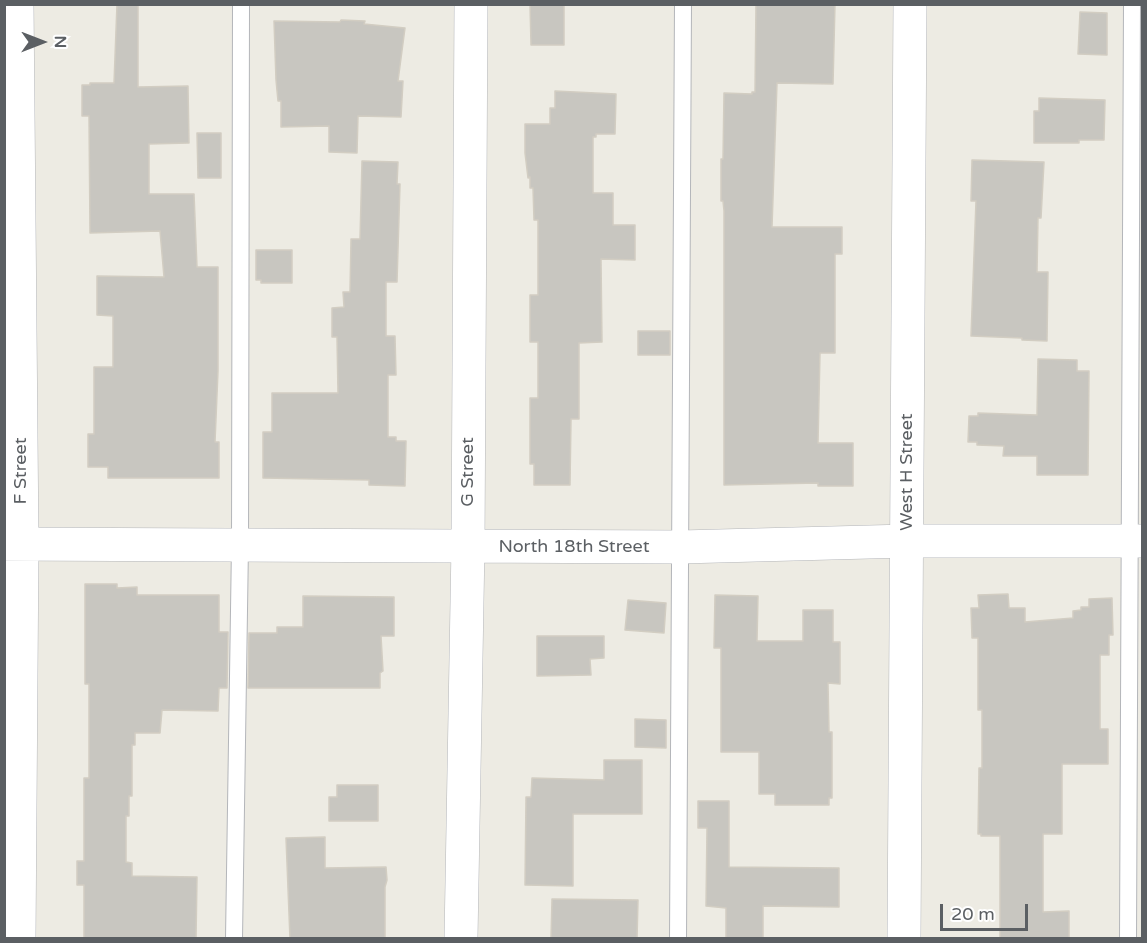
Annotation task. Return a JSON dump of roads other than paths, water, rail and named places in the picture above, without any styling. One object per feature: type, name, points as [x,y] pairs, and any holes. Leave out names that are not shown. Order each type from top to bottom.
[{"type":"street","name":"F Street","points":[[17,4],[13,544],[19,939]]},
{"type":"street","name":"G Street","points":[[460,939],[468,546],[471,4]]},
{"type":"street","name":"West H Street","points":[[904,939],[910,4]]},
{"type":"street","name":"North 18th Street","points":[[13,544],[681,547],[907,541],[1136,541]]},
{"type":"lane","points":[[234,939],[240,545],[241,4]]},
{"type":"lane","points":[[678,939],[683,4]]},
{"type":"lane","points":[[1128,939],[1136,541],[1132,4]]}]
